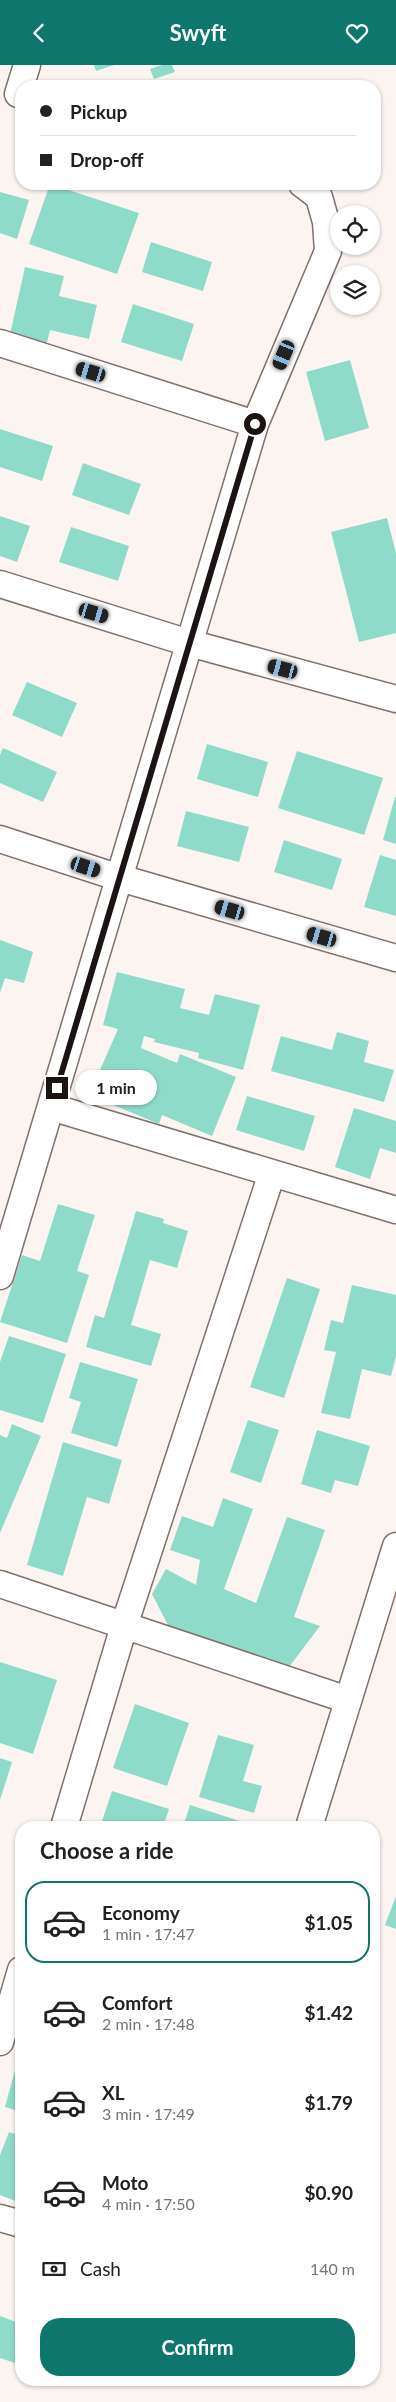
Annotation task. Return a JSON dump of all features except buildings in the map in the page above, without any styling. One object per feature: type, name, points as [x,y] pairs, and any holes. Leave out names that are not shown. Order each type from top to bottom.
[{"type":"street","points":[[20,80],[27,65]]},
{"type":"street","points":[[0,1276],[255,424],[328,251],[326,222],[319,197],[310,190]]},
{"type":"street","points":[[0,343],[255,424]]},
{"type":"street","points":[[0,584],[189,643],[396,699]]},
{"type":"street","points":[[0,839],[120,878],[396,958]]},
{"type":"street","points":[[51,1107],[396,1210]]},
{"type":"street","points":[[66,1821],[124,1625],[272,1173]]},
{"type":"street","points":[[311,1821],[396,1546]]},
{"type":"street","points":[[0,1585],[348,1700]]},
{"type":"street","points":[[0,2041],[15,1990]]},
{"type":"street","points":[[0,2218],[15,2222]]},
{"type":"route","points":[[57,1088],[255,424]]}]
